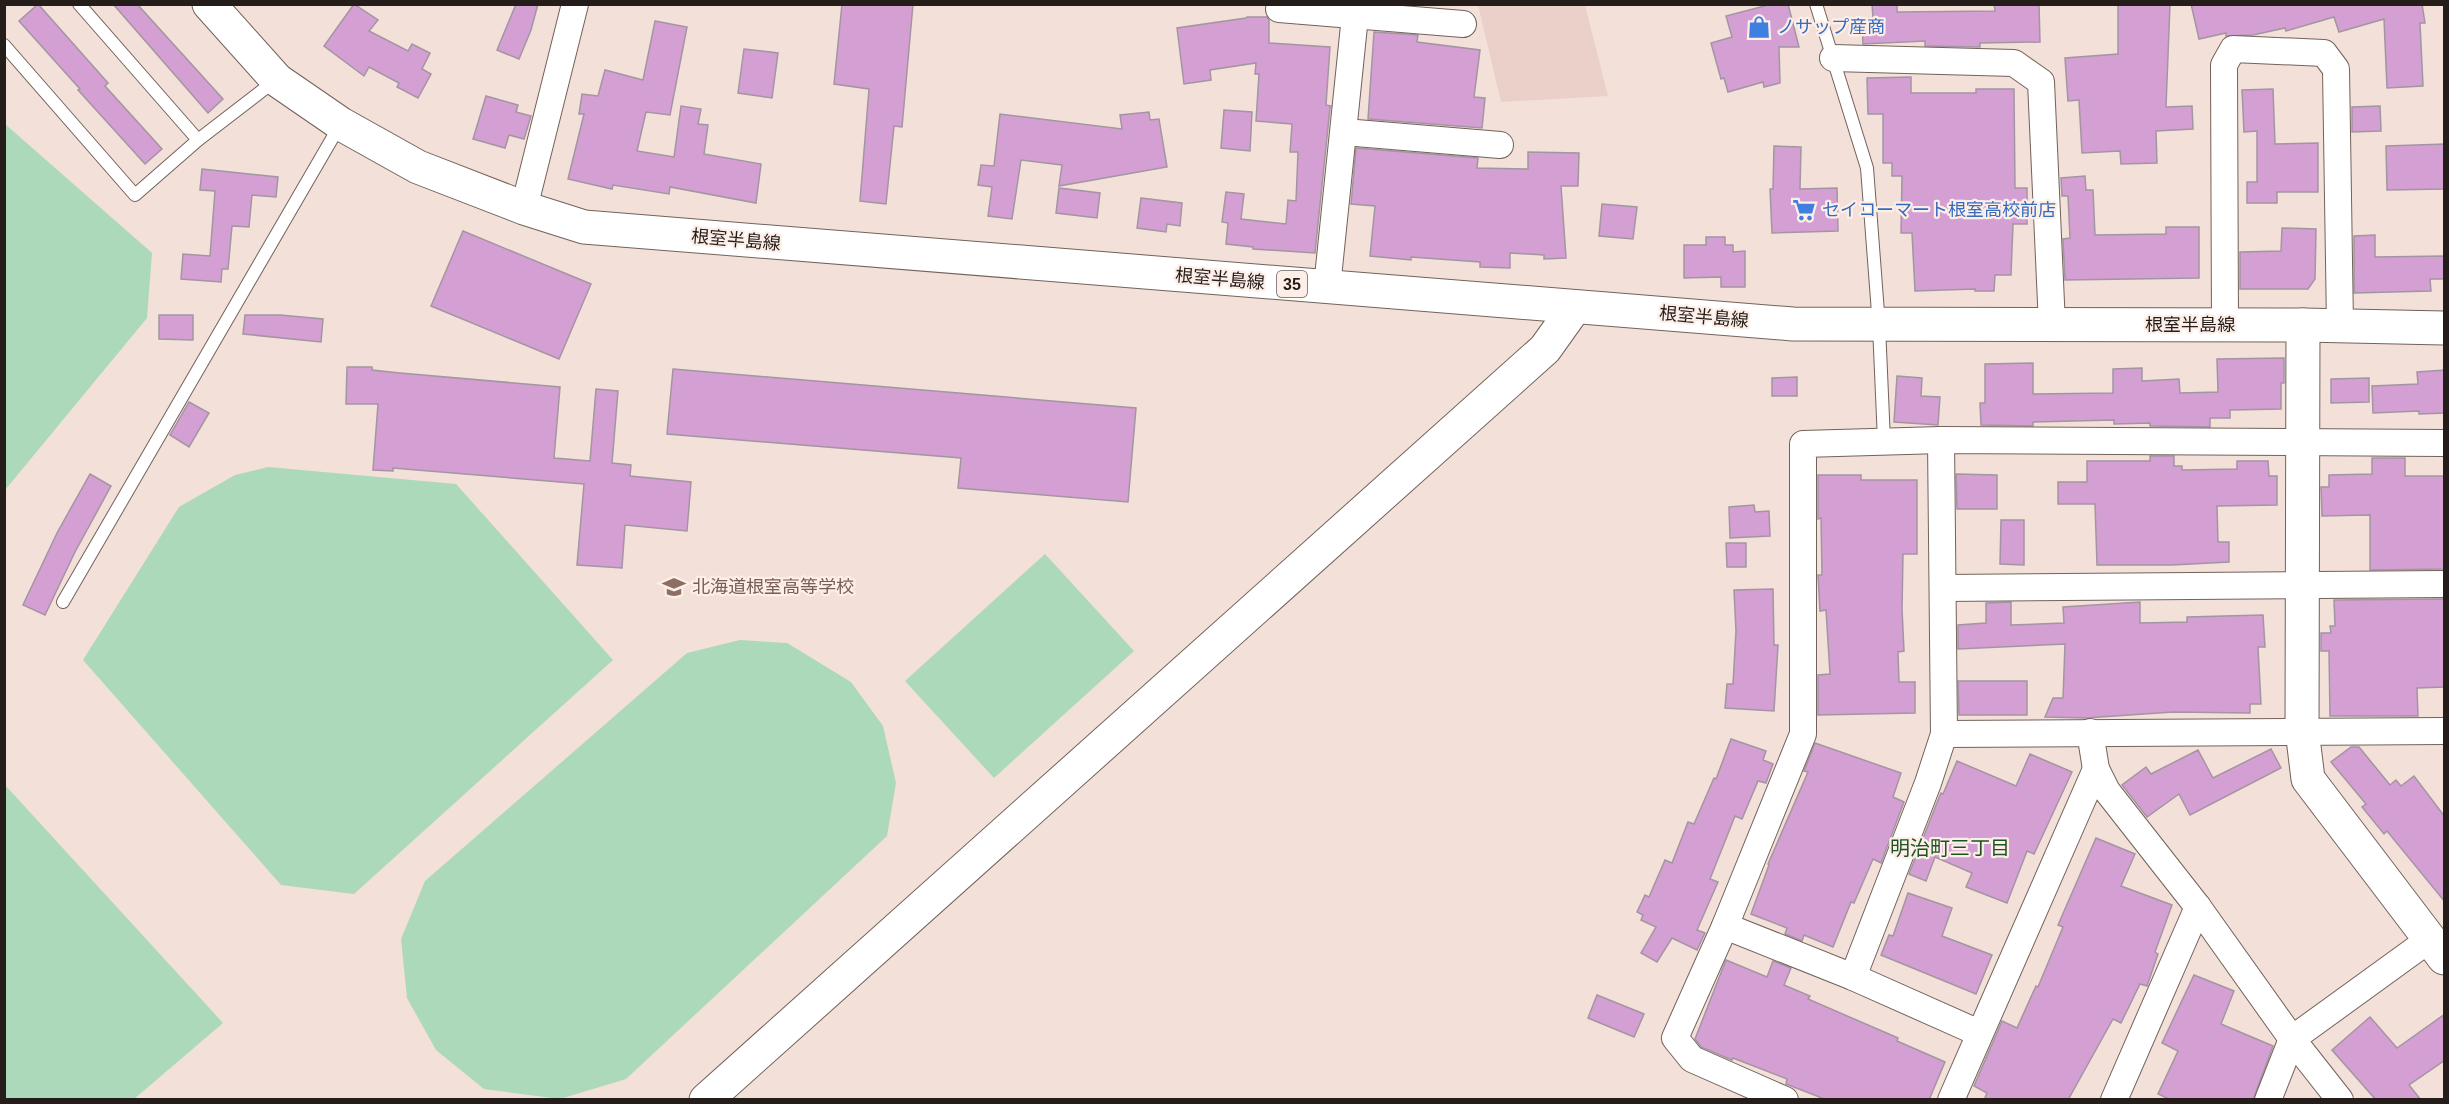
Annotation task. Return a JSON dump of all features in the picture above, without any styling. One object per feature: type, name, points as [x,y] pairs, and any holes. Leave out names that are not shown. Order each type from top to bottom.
[{"type":"main road","name":"根室半島線","points":[[208,4],[277,80],[341,124],[418,167],[524,208],[584,227],[1793,324],[1880,326],[2340,325],[2445,328]]},
{"type":"main road","points":[[706,1100],[1545,349],[1575,307]]},
{"type":"main road","points":[[2303,325],[2302,730],[2308,779],[2437,948]]},
{"type":"street","points":[[524,208],[575,4]]},
{"type":"street","points":[[1279,9],[1463,24]]},
{"type":"street","points":[[1328,287],[1355,16]]},
{"type":"street","points":[[2225,325],[2224,65],[2233,49],[2324,53],[2336,69],[2340,325]]},
{"type":"street","points":[[1833,58],[2014,63],[2041,82],[2052,325]]},
{"type":"street","points":[[1344,132],[1500,145]]},
{"type":"street","points":[[1853,977],[1928,783],[1944,734],[1941,440]]},
{"type":"street","points":[[1785,1100],[1692,1059],[1675,1038],[1725,926],[1803,734],[1803,444],[1941,440],[2445,443]]},
{"type":"street","points":[[1943,588],[2445,584]]},
{"type":"street","points":[[1944,734],[2302,730],[2445,732]]},
{"type":"street","points":[[2090,732],[2096,769],[2107,791],[2198,907],[2292,1039],[2340,1100]]},
{"type":"street","points":[[1951,1100],[1978,1033],[2096,769]]},
{"type":"street","points":[[2114,1100],[2198,907]]},
{"type":"street","points":[[1725,926],[1853,977],[1978,1033]]},
{"type":"street","points":[[2268,1100],[2292,1039],[2437,948]]},
{"type":"lane","points":[[79,4],[198,140]]},
{"type":"lane","points":[[1816,4],[1867,168],[1880,326],[1884,441]]},
{"type":"lane","points":[[4,45],[135,195],[198,140],[277,80]]},
{"type":"lane","points":[[63,602],[341,124]]},
{"type":"shaded area","points":[[1478,5],[1585,5],[1608,96],[1501,102]]},
{"type":"green space","points":[[5,124],[152,253],[147,318],[5,490]]},
{"type":"green space","points":[[268,467],[456,484],[613,660],[354,894],[281,885],[83,660],[179,507],[235,475]]},
{"type":"green space","points":[[1045,554],[1134,651],[994,778],[905,681]]},
{"type":"green space","points":[[740,640],[787,643],[851,682],[883,726],[896,783],[887,836],[626,1079],[560,1099],[484,1089],[436,1050],[407,998],[401,939],[425,881],[687,653]]},
{"type":"green space","points":[[5,785],[223,1023],[134,1099],[5,1099]]},
{"type":"building","points":[[38,4],[108,83],[105,86],[162,149],[145,164],[19,21]]},
{"type":"building","points":[[113,4],[137,4],[223,99],[208,113]]},
{"type":"building","points":[[354,4],[378,20],[369,31],[408,51],[412,44],[430,53],[422,69],[431,74],[418,98],[397,87],[399,83],[369,67],[364,76],[324,46]]},
{"type":"building","points":[[516,4],[538,4],[531,30],[519,59],[497,50]]},
{"type":"building","points":[[842,4],[913,4],[902,127],[894,126],[886,204],[860,201],[869,89],[834,84]]},
{"type":"building","points":[[1772,4],[1788,4],[1799,47],[1779,47],[1780,83],[1764,87],[1763,82],[1728,92],[1724,78],[1721,79],[1711,43],[1732,37],[1726,16]]},
{"type":"building","points":[[1872,4],[1897,4],[1897,12],[1995,11],[1994,4],[2039,4],[2040,42],[1980,43],[1980,47],[1925,46],[1925,41],[1863,44],[1862,19],[1873,18]]},
{"type":"building","points":[[2118,4],[2170,4],[2166,107],[2192,106],[2193,129],[2156,131],[2157,163],[2121,164],[2120,151],[2082,153],[2079,100],[2068,101],[2065,58],[2118,54]]},
{"type":"building","points":[[2191,4],[2422,4],[2425,23],[2420,23],[2423,86],[2387,88],[2384,19],[2339,32],[2334,17],[2286,31],[2285,28],[2253,35],[2226,36],[2226,33],[2199,39]]},
{"type":"building","points":[[1247,17],[1267,17],[1269,43],[1330,47],[1326,105],[1331,106],[1315,253],[1253,249],[1253,247],[1226,244],[1228,223],[1222,222],[1226,192],[1244,194],[1241,219],[1286,224],[1288,200],[1296,201],[1298,152],[1290,152],[1292,124],[1256,121],[1259,74],[1255,74],[1256,63],[1210,70],[1211,80],[1184,84],[1177,28]]},
{"type":"building","points":[[655,21],[687,27],[670,115],[646,112],[637,151],[674,157],[681,106],[701,109],[698,124],[708,125],[704,154],[761,164],[756,203],[670,187],[669,194],[613,185],[612,189],[568,179],[584,114],[579,114],[582,94],[598,96],[605,70],[643,80]]},
{"type":"building","points":[[1374,32],[1418,35],[1417,42],[1480,50],[1474,97],[1485,98],[1482,128],[1368,119]]},
{"type":"building","points":[[744,49],[778,53],[772,98],[738,93]]},
{"type":"building","points":[[1911,77],[1911,93],[1976,93],[1976,89],[2014,89],[2015,188],[2027,188],[2027,224],[2013,224],[2011,275],[1995,275],[1994,291],[1975,291],[1975,289],[1915,291],[1912,233],[1901,233],[1902,176],[1892,176],[1892,163],[1883,163],[1883,114],[1868,114],[1867,78]]},
{"type":"building","points":[[2273,89],[2275,144],[2318,143],[2318,192],[2277,192],[2277,203],[2247,203],[2247,182],[2257,182],[2257,131],[2244,132],[2242,90]]},
{"type":"building","points":[[486,96],[518,105],[516,112],[531,116],[524,139],[509,135],[505,148],[473,139]]},
{"type":"building","points":[[2380,106],[2381,131],[2352,132],[2352,107]]},
{"type":"building","points":[[1224,110],[1252,112],[1250,151],[1221,148]]},
{"type":"building","points":[[1149,112],[1150,120],[1159,119],[1167,167],[1059,186],[1062,165],[1021,160],[1012,219],[988,216],[992,187],[978,185],[981,165],[994,166],[1000,114],[1122,129],[1120,115]]},
{"type":"building","points":[[2445,144],[2445,189],[2387,190],[2386,146]]},
{"type":"building","name":"セイコーマート根室高校前店","points":[[1774,146],[1801,147],[1800,189],[1837,188],[1838,231],[1772,233],[1770,189],[1773,189]]},
{"type":"building","points":[[1356,148],[1478,158],[1477,168],[1528,169],[1528,152],[1579,153],[1578,186],[1561,186],[1566,258],[1544,259],[1544,255],[1510,253],[1510,268],[1480,267],[1480,262],[1370,256],[1375,206],[1351,204]]},
{"type":"building","points":[[202,169],[278,177],[276,197],[252,195],[249,227],[232,226],[228,269],[222,269],[221,282],[181,279],[183,254],[210,256],[215,191],[200,190]]},
{"type":"building","points":[[2085,176],[2086,190],[2093,190],[2095,235],[2166,234],[2166,227],[2199,227],[2199,278],[2065,280],[2063,239],[2070,238],[2068,196],[2062,196],[2061,178]]},
{"type":"building","points":[[1059,188],[1100,193],[1097,218],[1056,213]]},
{"type":"building","points":[[1141,198],[1182,203],[1180,226],[1167,224],[1166,232],[1137,228]]},
{"type":"building","points":[[1602,204],[1637,207],[1633,239],[1599,236]]},
{"type":"building","points":[[2282,228],[2316,229],[2315,279],[2308,289],[2240,289],[2240,252],[2281,251]]},
{"type":"building","points":[[463,231],[591,284],[559,359],[431,306]]},
{"type":"building","points":[[2375,235],[2375,257],[2445,256],[2445,279],[2430,279],[2431,291],[2354,293],[2354,236]]},
{"type":"building","points":[[1706,237],[1725,237],[1725,245],[1733,245],[1733,252],[1745,251],[1745,287],[1721,287],[1721,277],[1684,278],[1684,245],[1706,245]]},
{"type":"building","points":[[159,315],[193,315],[193,340],[159,339]]},
{"type":"building","points":[[245,315],[323,319],[321,342],[243,334]]},
{"type":"building","points":[[2284,358],[2281,409],[2230,410],[2230,418],[2210,418],[2210,427],[2150,426],[2150,423],[2114,424],[2114,420],[2033,422],[2033,426],[1981,425],[1980,403],[1985,403],[1985,364],[2033,363],[2033,394],[2113,393],[2113,369],[2142,368],[2142,381],[2179,379],[2180,393],[2218,392],[2217,359]]},
{"type":"building","points":[[347,367],[372,367],[372,370],[400,373],[560,387],[554,458],[590,461],[596,389],[618,391],[612,463],[631,465],[630,476],[691,482],[687,531],[625,525],[622,568],[577,565],[584,484],[393,468],[393,471],[373,470],[378,404],[346,404]]},
{"type":"building","points":[[673,369],[1136,408],[1128,502],[958,488],[961,458],[667,434]]},
{"type":"building","points":[[2445,370],[2445,413],[2419,414],[2419,411],[2373,413],[2372,386],[2418,384],[2417,372]]},
{"type":"building","points":[[1897,376],[1922,378],[1921,396],[1940,397],[1938,425],[1894,422]]},
{"type":"building","points":[[1797,377],[1797,396],[1772,396],[1772,378]]},
{"type":"building","points":[[2369,378],[2369,402],[2331,403],[2331,379]]},
{"type":"building","points":[[189,402],[209,413],[189,447],[170,435]]},
{"type":"building","points":[[2150,456],[2174,456],[2174,466],[2182,466],[2182,470],[2237,469],[2237,461],[2268,461],[2269,476],[2277,476],[2277,505],[2217,506],[2218,542],[2229,542],[2229,562],[2097,565],[2095,504],[2058,504],[2058,482],[2087,482],[2087,461],[2150,461]]},
{"type":"building","points":[[2372,458],[2405,458],[2405,476],[2445,476],[2445,569],[2370,570],[2370,515],[2322,516],[2321,487],[2329,487],[2329,475],[2372,474]]},
{"type":"building","points":[[90,474],[111,486],[75,552],[45,615],[23,605],[57,533]]},
{"type":"building","points":[[1956,474],[1997,475],[1997,509],[1957,509]]},
{"type":"building","points":[[1818,475],[1861,475],[1861,480],[1917,480],[1917,554],[1903,554],[1904,651],[1898,652],[1899,682],[1915,682],[1915,713],[1818,715],[1818,675],[1830,674],[1826,610],[1820,611],[1818,575],[1822,575]]},
{"type":"building","points":[[1754,505],[1755,512],[1769,511],[1770,536],[1730,538],[1729,507]]},
{"type":"building","points":[[2001,520],[2024,520],[2024,565],[2000,564]]},
{"type":"building","points":[[1726,543],[1746,543],[1746,567],[1727,567]]},
{"type":"building","points":[[1773,589],[1774,645],[1778,645],[1774,711],[1725,708],[1727,684],[1733,684],[1736,631],[1734,590]]},
{"type":"building","points":[[2445,599],[2445,687],[2417,688],[2418,716],[2330,716],[2329,651],[2321,651],[2321,633],[2331,633],[2330,626],[2335,626],[2334,600]]},
{"type":"building","points":[[2011,602],[2011,625],[2064,623],[2063,607],[2140,602],[2140,623],[2187,622],[2187,617],[2263,615],[2265,647],[2258,647],[2261,704],[2250,704],[2250,713],[2173,712],[2086,718],[2045,717],[2053,698],[2063,698],[2065,644],[1958,649],[1958,625],[1986,623],[1986,603]]},
{"type":"building","points":[[1958,681],[2027,681],[2027,715],[1959,715]]},
{"type":"building","points":[[1731,739],[1766,751],[1763,760],[1773,764],[1766,783],[1758,781],[1742,819],[1735,816],[1710,879],[1718,882],[1697,930],[1705,933],[1697,950],[1672,938],[1657,962],[1641,953],[1656,927],[1641,920],[1643,915],[1637,912],[1645,895],[1649,897],[1665,860],[1672,863],[1688,822],[1694,824],[1714,778],[1716,779]]},
{"type":"building","points":[[1815,743],[1901,773],[1893,797],[1904,802],[1881,863],[1873,859],[1854,903],[1851,902],[1833,947],[1804,935],[1802,941],[1785,934],[1787,928],[1751,914],[1768,864],[1808,772],[1804,771]]},
{"type":"building","points":[[2351,747],[2359,747],[2390,785],[2396,780],[2401,786],[2414,776],[2445,817],[2445,902],[2387,831],[2384,834],[2362,807],[2366,804],[2331,762]]},
{"type":"building","points":[[2271,749],[2281,768],[2190,815],[2179,794],[2147,817],[2122,785],[2146,767],[2151,774],[2198,750],[2213,778]]},
{"type":"building","points":[[2030,754],[2072,772],[2034,854],[2027,851],[2007,903],[1966,887],[1972,873],[1935,857],[1926,881],[1909,874],[1938,800],[1941,793],[1943,794],[1957,761],[2016,786]]},
{"type":"building","points":[[2096,838],[2135,854],[2121,886],[2172,905],[2155,952],[2158,954],[2147,986],[2140,984],[2121,1023],[2113,1019],[2068,1100],[1984,1100],[1987,1093],[1974,1086],[2002,1021],[2017,1028],[2036,986],[2038,987],[2063,927],[2058,925]]},
{"type":"building","points":[[1908,893],[1952,908],[1942,936],[1992,955],[1976,994],[1881,955],[1889,935],[1893,936]]},
{"type":"building","points":[[1726,960],[1767,977],[1773,961],[1791,968],[1784,985],[1810,996],[1808,999],[1898,1038],[1897,1041],[1945,1062],[1929,1100],[1827,1100],[1786,1084],[1787,1079],[1701,1047],[1695,1039]]},
{"type":"building","points":[[2194,975],[2234,991],[2221,1024],[2273,1046],[2253,1100],[2171,1100],[2158,1094],[2178,1051],[2162,1043]]},
{"type":"building","points":[[1597,995],[1644,1014],[1634,1037],[1588,1018]]},
{"type":"building","points":[[2445,1014],[2445,1060],[2409,1085],[2421,1100],[2376,1100],[2332,1050],[2370,1017],[2397,1048]]},
{"type":"place","name":"ノサップ産商","points":[[1759,27]]},
{"type":"place","name":"セイコーマート根室高校前店","points":[[1804,210]]},
{"type":"place","name":"北海道根室高等学校","points":[[674,587]]},
{"type":"district","name":"明治町三丁目","points":[[1950,848]]}]
